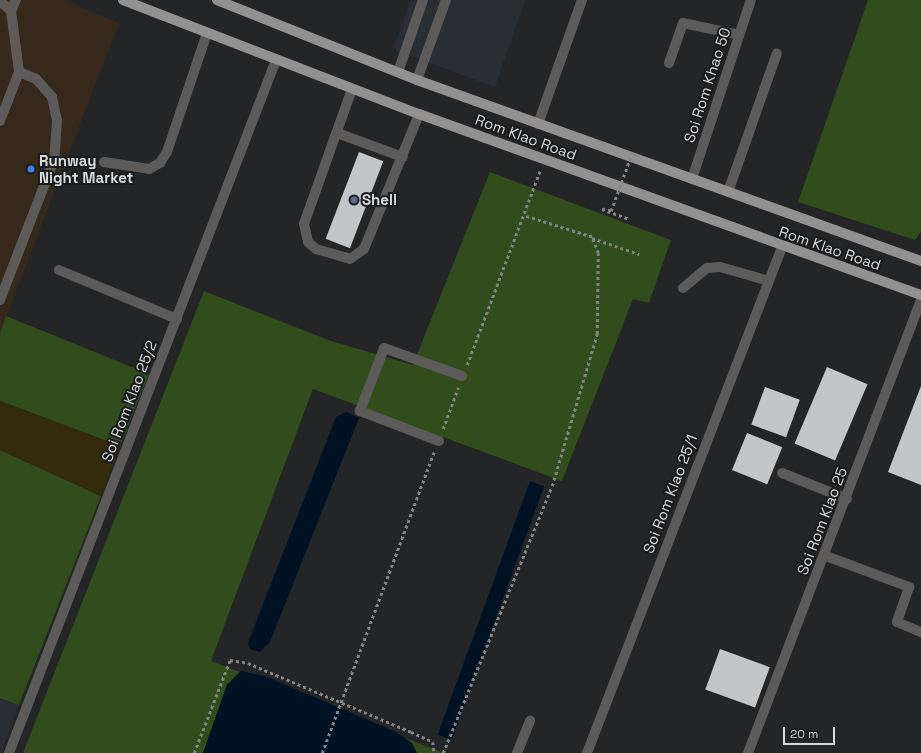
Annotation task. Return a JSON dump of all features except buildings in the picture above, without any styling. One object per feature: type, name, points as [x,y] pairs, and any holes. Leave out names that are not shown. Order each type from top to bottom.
[{"type":"main road","name":"Rom Klao Road","points":[[123,0],[419,114],[782,247],[921,295]]},
{"type":"main road","name":"Rom Klao Road","points":[[217,0],[417,80],[921,261]]},
{"type":"street","points":[[0,121],[19,72],[11,11],[16,0]]},
{"type":"street","points":[[398,72],[424,0]]},
{"type":"street","points":[[417,80],[446,0]]},
{"type":"street","points":[[538,124],[582,0]]},
{"type":"street","name":"Soi Rom Khao 50","points":[[692,179],[751,0]]},
{"type":"street","points":[[0,1],[11,11]]},
{"type":"street","points":[[669,63],[683,23],[739,35]]},
{"type":"street","points":[[104,162],[149,169],[160,163],[167,152],[207,33]]},
{"type":"street","points":[[728,192],[777,53]]},
{"type":"street","name":"Soi Rom Klao 25/2","points":[[9,753],[276,60]]},
{"type":"street","points":[[0,300],[54,160],[57,121],[52,97],[36,79],[19,72]]},
{"type":"street","points":[[352,89],[304,224],[308,242],[316,249],[350,258],[358,256],[403,157],[419,114]]},
{"type":"street","points":[[337,133],[403,157]]},
{"type":"street","name":"Soi Rom Klao 25/1","points":[[586,753],[782,247]]},
{"type":"street","points":[[683,288],[707,268],[720,267],[769,281]]},
{"type":"street","points":[[58,270],[177,319]]},
{"type":"street","name":"Soi Rom Klao 25","points":[[748,753],[826,556],[921,299]]},
{"type":"street","points":[[438,441],[360,411],[384,348],[462,376]]},
{"type":"street","points":[[782,473],[847,499]]},
{"type":"street","points":[[826,556],[909,587],[897,622],[921,632]]},
{"type":"street","points":[[517,753],[530,721]]},
{"type":"path","points":[[630,219],[602,209],[611,211],[632,153]]},
{"type":"path","points":[[525,216],[592,237],[639,254]]},
{"type":"path","points":[[443,753],[552,486],[597,334],[598,253],[592,237]]},
{"type":"path","points":[[194,753],[230,660],[248,663],[341,701],[433,742],[434,753]]},
{"type":"path","points":[[322,753],[341,701]]},
{"type":"shaded area","name":"Runway Night Market","points":[[0,0],[64,0],[119,23],[0,333]]},
{"type":"shaded area","points":[[411,0],[525,0],[495,87],[393,49]]},
{"type":"shaded area","points":[[0,698],[19,705],[1,753],[0,753]]},
{"type":"green space","points":[[868,0],[921,0],[921,232],[915,240],[798,202]]},
{"type":"green space","points":[[490,172],[671,240],[649,303],[633,299],[562,481],[313,389],[211,661],[240,672],[227,685],[203,753],[23,753],[204,291],[331,341],[413,365]]},
{"type":"green space","points":[[6,316],[149,374],[120,446],[0,401],[0,333]]},
{"type":"green space","points":[[0,450],[101,496],[19,705],[0,698]]},
{"type":"green space","points":[[405,738],[444,753],[417,753]]},
{"type":"sand","points":[[0,401],[120,446],[101,496],[0,450]]},
{"type":"water","points":[[346,412],[359,418],[270,642],[260,652],[250,649],[248,643],[336,417]]},
{"type":"water","points":[[530,481],[544,486],[452,740],[438,735]]},
{"type":"water","points":[[241,671],[265,676],[396,732],[412,743],[417,753],[203,753],[227,685]]},
{"type":"place","name":"Runway Night Market","points":[[31,169]]},
{"type":"place","name":"Shell","points":[[354,200]]}]
